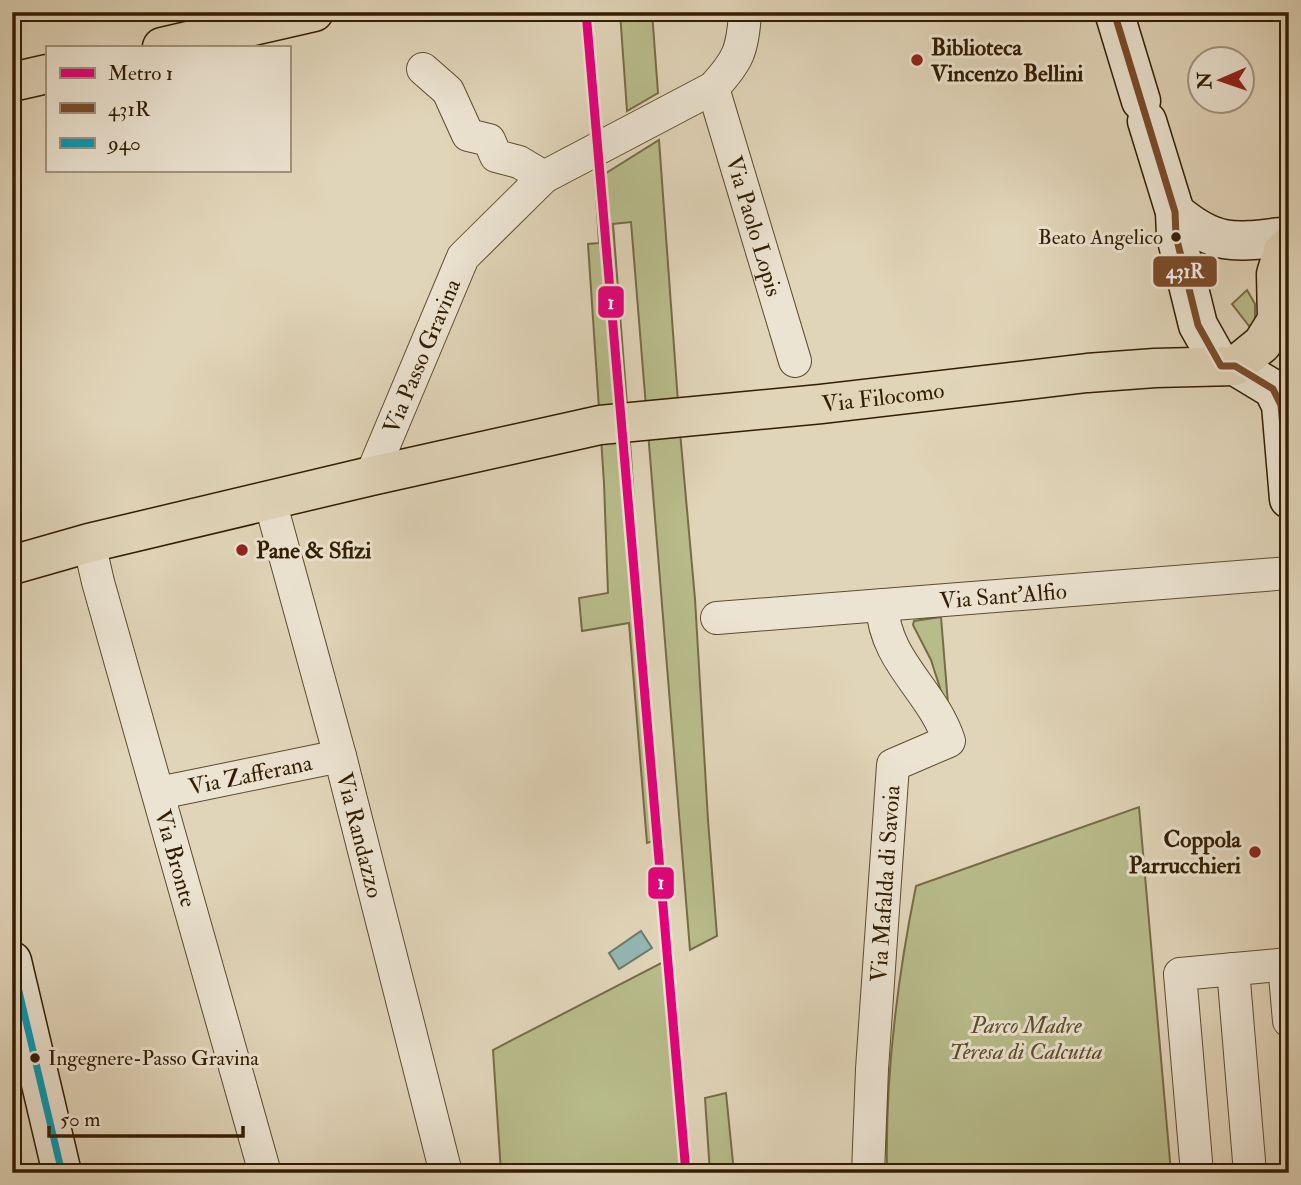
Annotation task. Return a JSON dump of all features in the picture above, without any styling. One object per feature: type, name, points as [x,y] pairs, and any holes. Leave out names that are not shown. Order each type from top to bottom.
[{"type":"main road","points":[[166,46],[314,12]]},
{"type":"main road","points":[[12,82],[46,74]]},
{"type":"main road","points":[[1228,366],[1262,344],[1277,320],[1276,274],[1283,251],[1289,246]]},
{"type":"main road","name":"Via Filocomo","points":[[371,476],[600,425],[821,404],[1086,373],[1228,366]]},
{"type":"main road","points":[[12,565],[89,542],[371,476]]},
{"type":"street","name":"Via Passo Gravina","points":[[371,476],[463,257],[544,177],[713,88],[731,69],[741,51],[746,12]]},
{"type":"street","points":[[1114,12],[1175,212],[1176,236],[1198,325],[1228,366],[1273,389],[1281,405],[1289,499]]},
{"type":"street","points":[[423,69],[447,92],[468,135],[489,140],[496,156],[519,162],[544,177]]},
{"type":"street","name":"Via Paolo Lopis","points":[[713,88],[795,361]]},
{"type":"street","points":[[1175,212],[1192,226],[1223,241],[1289,236]]},
{"type":"street","name":"Via Randazzo","points":[[270,501],[340,756],[446,1173]]},
{"type":"street","name":"Via Bronte","points":[[89,542],[265,1173]]},
{"type":"street","name":"Via Sant'Alfio","points":[[717,618],[1289,573]]},
{"type":"street","name":"Via Mafalda di Savoia","points":[[868,1173],[872,1069],[893,765],[949,741],[944,725],[922,690],[898,660],[883,625],[882,605]]},
{"type":"street","name":"Via Zafferana","points":[[159,793],[340,756]]},
{"type":"street","points":[[12,961],[62,1173]]},
{"type":"street","points":[[1197,1173],[1180,974],[1286,964],[1289,1021]]},
{"type":"street","points":[[1233,969],[1250,1173]]},
{"type":"green space","points":[[620,12],[652,12],[658,93],[627,111]]},
{"type":"green space","points":[[659,140],[695,599],[717,936],[690,950],[631,222],[613,224],[656,840],[647,843],[629,623],[582,631],[579,598],[608,593],[604,483],[588,244],[599,243],[595,180]]},
{"type":"green space","points":[[1247,290],[1255,304],[1255,322],[1249,326],[1232,304]]},
{"type":"green space","points":[[941,617],[949,716],[931,660],[913,625],[914,621]]},
{"type":"green space","name":"Parco Madre Teresa di Calcutta","points":[[1139,807],[1171,1173],[887,1173],[890,1065],[903,957],[916,886]]},
{"type":"green space","points":[[669,959],[685,1173],[501,1173],[493,1050]]},
{"type":"green space","points":[[726,1093],[734,1173],[710,1173],[705,1098]]},
{"type":"water","points":[[641,931],[652,948],[619,969],[609,953]]},
{"type":"metro line","name":"1","points":[[586,12],[686,1173]]},
{"type":"transit line","name":"431R","points":[[1114,12],[1175,212],[1176,236],[1198,325],[1221,366],[1235,366],[1273,389],[1281,405],[1289,496]]},
{"type":"transit line","name":"940","points":[[12,962],[62,1173]]},
{"type":"place","name":"Biblioteca Vincenzo Bellini","points":[[917,60]]},
{"type":"place","name":"Beato Angelico","points":[[1176,237]]},
{"type":"place","name":"Pane & Sfizi","points":[[242,550]]},
{"type":"place","name":"Coppola Parrucchieri","points":[[1255,852]]},
{"type":"place","name":"Ingegnere-Passo Gravina","points":[[35,1058]]}]
